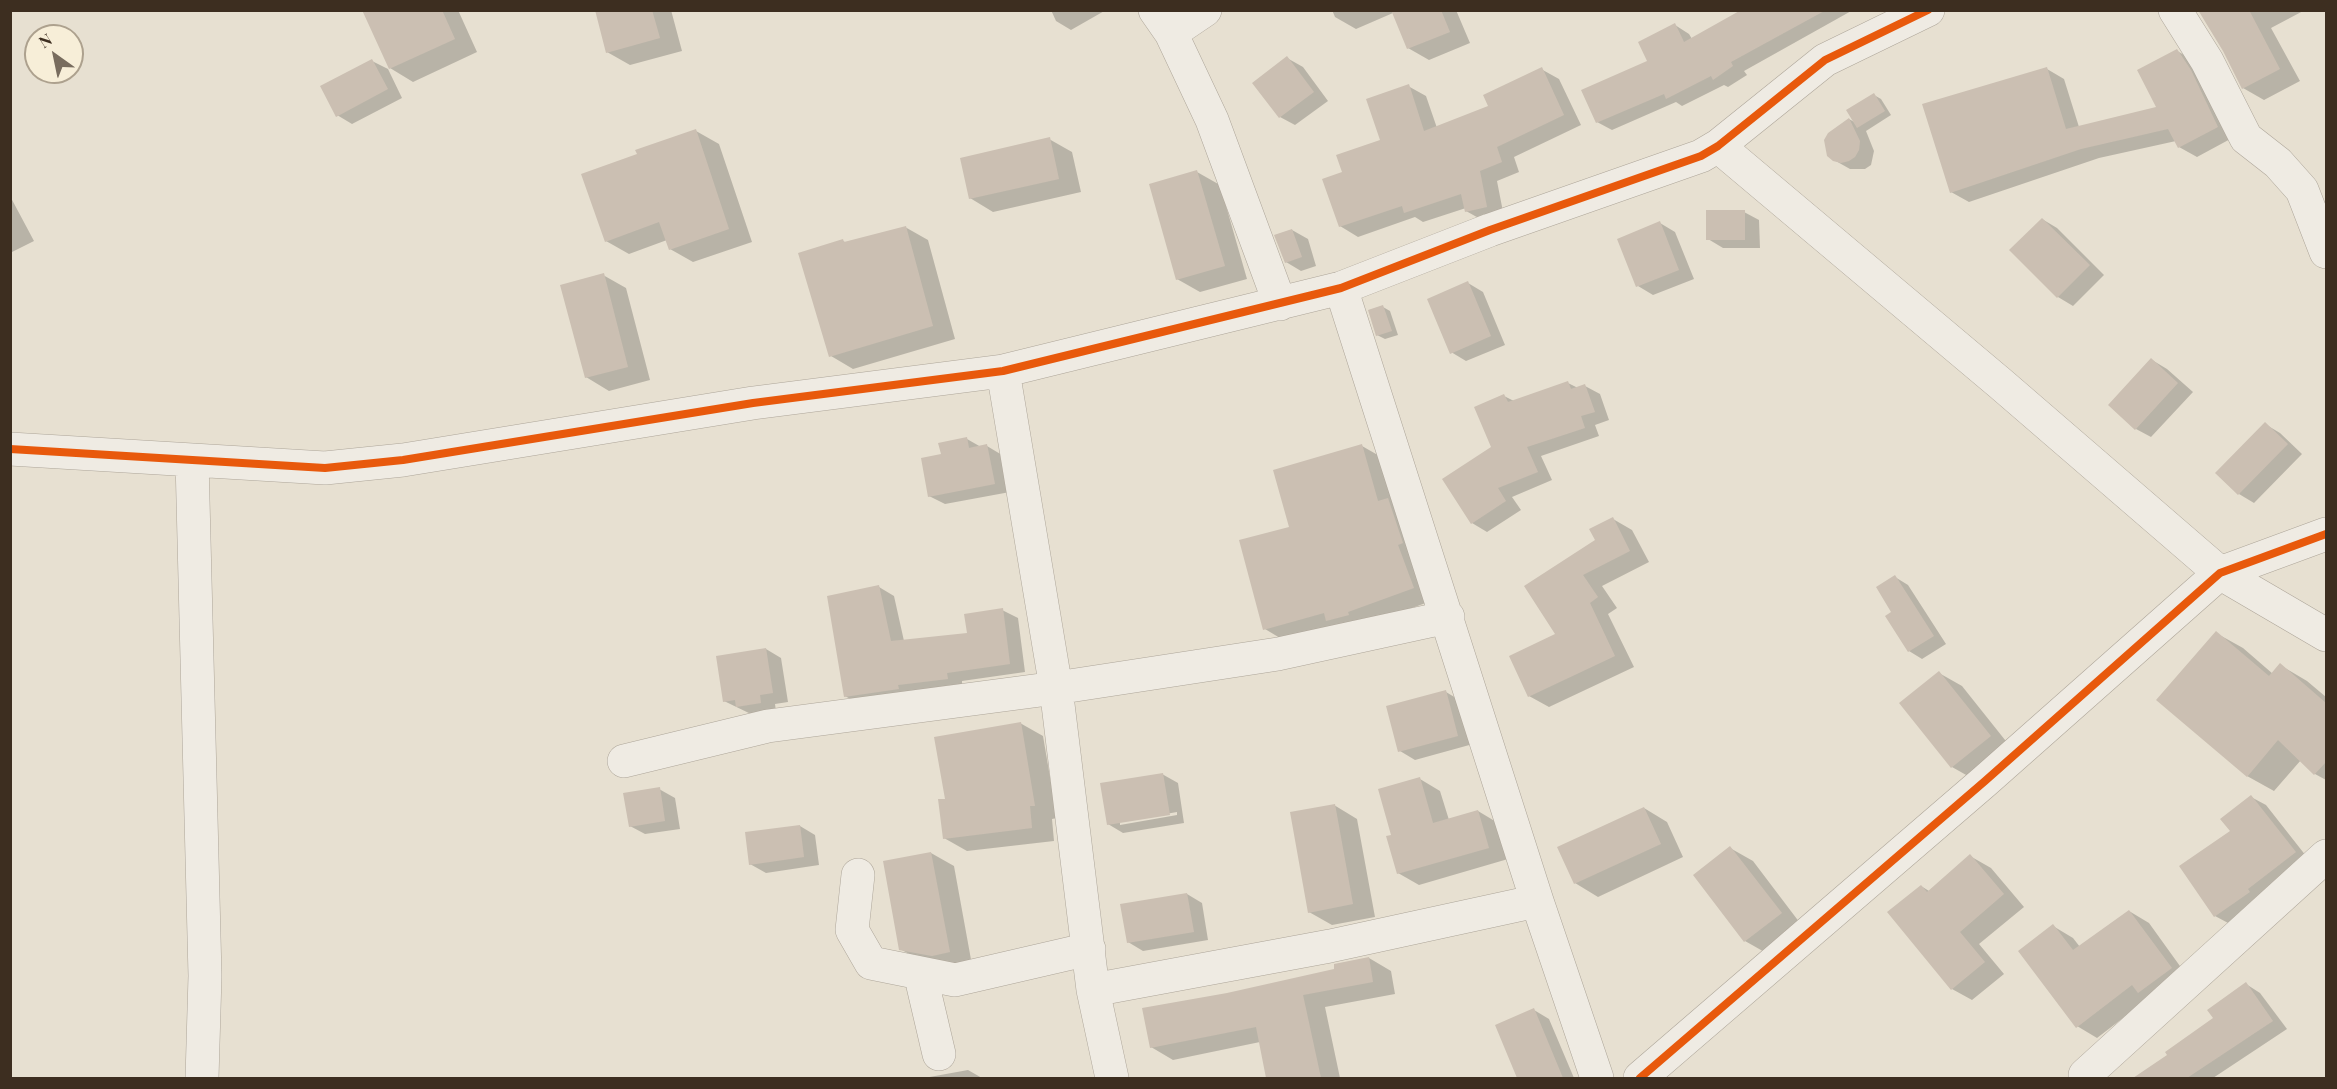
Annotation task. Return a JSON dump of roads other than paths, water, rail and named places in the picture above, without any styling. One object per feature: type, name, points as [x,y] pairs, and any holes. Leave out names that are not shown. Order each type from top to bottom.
[{"type":"street","points":[[1205,10],[1163,22],[1212,120],[1280,304]]},
{"type":"street","points":[[10,449],[325,468],[366,465],[753,403],[1003,371],[1341,288],[1490,230],[1701,156],[1718,146],[1825,60],[1928,10]]},
{"type":"street","points":[[2175,10],[2207,61],[2246,138],[2278,163],[2302,190],[2326,252]]},
{"type":"street","points":[[1718,146],[2009,391],[2220,573],[2326,635]]},
{"type":"street","points":[[1341,288],[1537,901],[1597,1078]]},
{"type":"street","points":[[1003,371],[1056,688],[1093,990],[1112,1078]]},
{"type":"street","points":[[192,460],[205,976],[202,1078]]},
{"type":"street","points":[[1640,1078],[1985,782],[2220,573],[2326,534]]},
{"type":"street","points":[[624,761],[768,726],[1056,688],[1278,654],[1448,617]]},
{"type":"street","points":[[2085,1075],[2326,856]]},
{"type":"street","points":[[858,875],[852,930],[871,963],[955,980],[1089,949]]},
{"type":"street","points":[[1093,990],[1330,946],[1537,901]]},
{"type":"street","points":[[920,973],[939,1054]]}]
